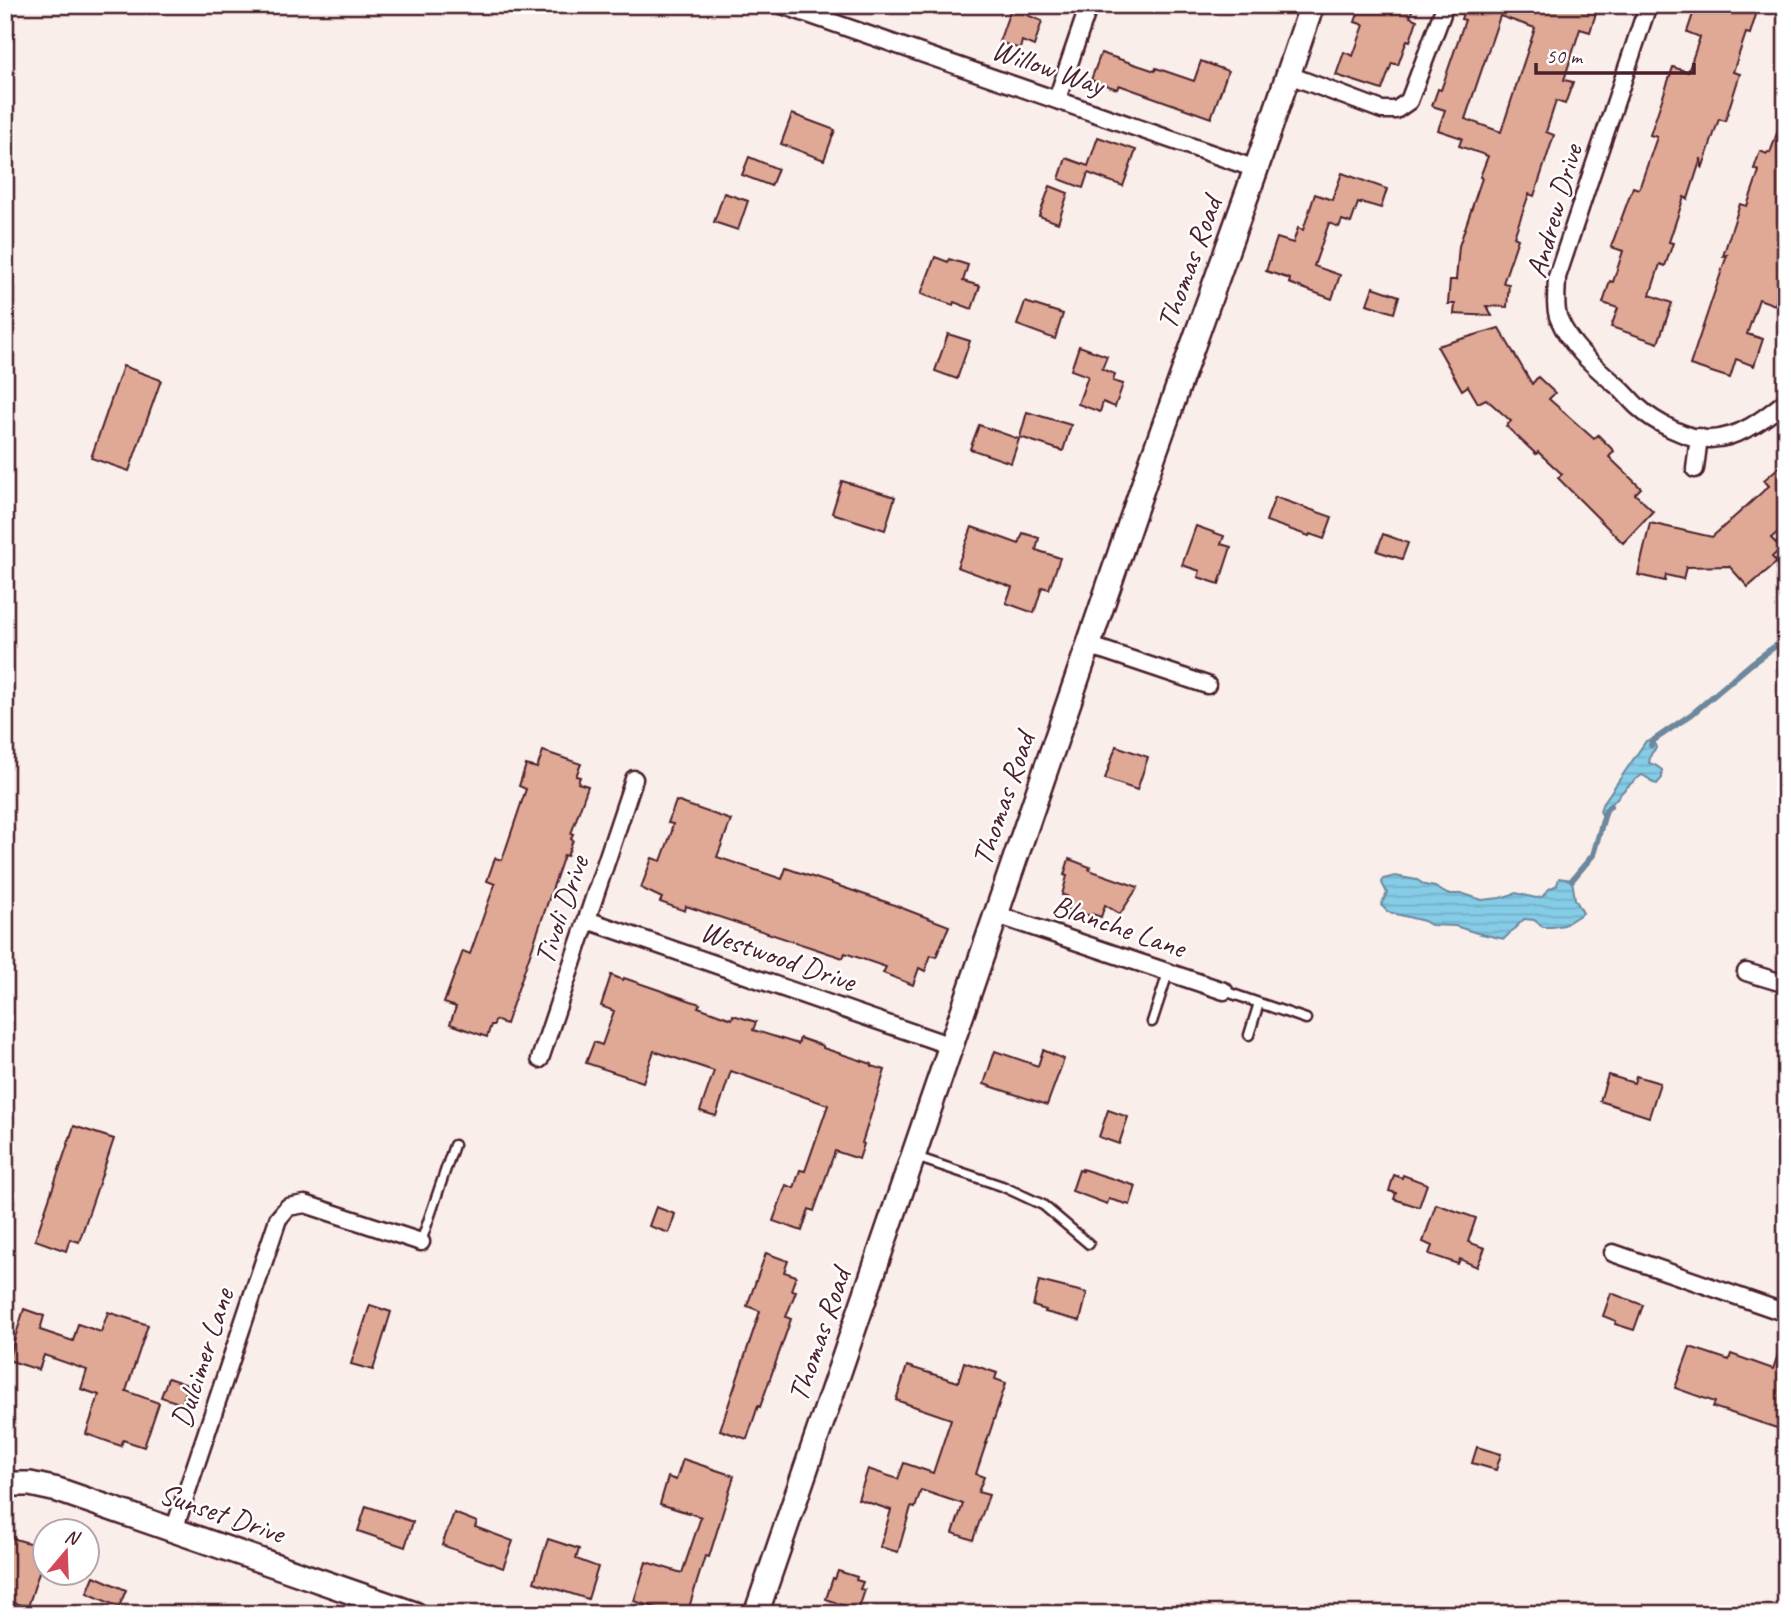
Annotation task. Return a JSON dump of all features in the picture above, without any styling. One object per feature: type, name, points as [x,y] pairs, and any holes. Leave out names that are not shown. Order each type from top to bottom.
[{"type":"street","name":"Willow Way","points":[[782,5],[1256,169]]},
{"type":"street","points":[[1057,99],[1089,5]]},
{"type":"street","name":"Thomas Road","points":[[756,1614],[1088,645],[1312,5]]},
{"type":"street","name":"Andrew Drive","points":[[1648,5],[1557,277],[1558,317],[1573,344],[1639,408],[1680,434],[1699,438]]},
{"type":"street","points":[[1289,75],[1382,110],[1396,110],[1409,101],[1441,14]]},
{"type":"street","points":[[1695,469],[1699,438],[1710,439],[1736,434],[1762,421],[1786,401]]},
{"type":"street","points":[[1088,645],[1207,685]]},
{"type":"street","name":"Tivoli Drive","points":[[540,1059],[634,779]]},
{"type":"street","name":"Blanche Lane","points":[[997,915],[1224,991]]},
{"type":"street","name":"Westwood Drive","points":[[587,920],[951,1046]]},
{"type":"street","points":[[1746,972],[1786,984]]},
{"type":"street","name":"Dulcimer Lane","points":[[174,1530],[278,1219],[288,1207],[305,1204],[421,1242]]},
{"type":"street","points":[[1613,1253],[1786,1313]]},
{"type":"street","name":"Sunset Drive","points":[[5,1484],[30,1484],[58,1490],[415,1614]]},
{"type":"lane","points":[[1152,1022],[1168,972]]},
{"type":"lane","points":[[1224,991],[1306,1019]]},
{"type":"lane","points":[[1249,1035],[1259,1003]]},
{"type":"lane","points":[[421,1242],[454,1145]]},
{"type":"lane","points":[[914,1156],[1002,1186],[1043,1205],[1090,1244]]},
{"type":"water","points":[[1654,740],[1656,748],[1649,763],[1662,770],[1662,778],[1657,784],[1642,775],[1626,788],[1602,815],[1602,805],[1646,741]]},
{"type":"water","points":[[1395,876],[1417,880],[1447,894],[1464,894],[1482,900],[1516,893],[1542,897],[1557,885],[1559,878],[1572,880],[1575,899],[1583,913],[1564,925],[1552,927],[1543,927],[1534,920],[1524,919],[1504,939],[1455,926],[1431,925],[1388,912],[1381,905],[1387,893],[1383,879]]},
{"type":"building","points":[[1012,5],[1031,5],[1027,15],[1042,21],[1034,46],[1022,41],[1020,49],[999,42]]},
{"type":"building","points":[[1361,5],[1414,5],[1410,17],[1417,20],[1410,41],[1407,40],[1398,65],[1392,63],[1382,90],[1336,75],[1344,52],[1353,56],[1364,25],[1355,22]]},
{"type":"building","points":[[1466,5],[1596,5],[1597,10],[1590,32],[1580,29],[1564,80],[1573,82],[1565,104],[1556,101],[1546,132],[1554,135],[1534,196],[1529,194],[1514,237],[1518,239],[1503,283],[1509,284],[1507,307],[1486,306],[1492,316],[1454,314],[1455,304],[1448,304],[1450,280],[1456,280],[1459,246],[1488,156],[1459,146],[1462,138],[1438,130],[1445,110],[1432,106],[1438,89],[1441,90],[1465,20],[1461,19]],"holes":[[[1500,16],[1535,28],[1501,132],[1465,119]]]},
{"type":"building","points":[[1696,5],[1759,5],[1750,34],[1746,33],[1733,72],[1740,74],[1725,121],[1719,119],[1702,169],[1701,158],[1688,199],[1684,197],[1669,242],[1673,243],[1665,266],[1660,264],[1650,295],[1672,303],[1658,343],[1611,327],[1618,308],[1603,303],[1623,251],[1611,247],[1633,187],[1639,189],[1657,137],[1650,135],[1673,67],[1688,72],[1700,37],[1687,32]]},
{"type":"building","points":[[1101,53],[1194,81],[1201,61],[1228,71],[1211,118],[1119,85],[1117,89],[1091,80]]},
{"type":"building","points":[[792,114],[835,130],[824,160],[781,144]]},
{"type":"building","points":[[1783,116],[1786,117],[1786,273],[1775,305],[1759,299],[1747,334],[1763,339],[1754,366],[1736,359],[1730,378],[1690,365],[1727,255],[1723,256],[1740,204],[1747,206],[1759,171],[1754,169],[1760,151],[1770,153]]},
{"type":"building","points":[[1098,137],[1136,150],[1123,186],[1088,173],[1083,188],[1059,179],[1066,158],[1088,166]]},
{"type":"building","points":[[749,157],[778,169],[771,186],[742,175]]},
{"type":"building","points":[[1342,173],[1387,189],[1381,208],[1361,202],[1358,203],[1351,223],[1342,220],[1339,227],[1329,223],[1314,266],[1340,275],[1332,299],[1266,271],[1277,238],[1293,243],[1298,228],[1303,230],[1315,194],[1332,200]]},
{"type":"building","points":[[1050,186],[1068,193],[1058,223],[1039,216]]},
{"type":"building","points":[[724,193],[748,201],[738,230],[714,222]]},
{"type":"building","points":[[935,257],[968,265],[963,281],[980,286],[972,309],[921,294]]},
{"type":"building","points":[[1373,287],[1399,296],[1394,313],[1367,304]]},
{"type":"building","points":[[1025,302],[1063,314],[1055,339],[1017,325]]},
{"type":"building","points":[[1499,328],[1532,384],[1538,377],[1555,393],[1549,399],[1594,439],[1598,435],[1614,451],[1609,457],[1641,488],[1635,494],[1653,511],[1623,543],[1558,478],[1562,474],[1506,426],[1511,421],[1486,399],[1478,403],[1468,386],[1462,390],[1437,346]]},
{"type":"building","points":[[948,334],[970,341],[957,379],[935,371]]},
{"type":"building","points":[[1079,346],[1107,356],[1102,369],[1115,374],[1113,381],[1123,384],[1115,407],[1103,402],[1100,412],[1078,404],[1088,376],[1071,370]]},
{"type":"building","points":[[123,366],[161,380],[129,471],[91,458]]},
{"type":"building","points":[[1027,412],[1071,425],[1063,451],[1020,437]]},
{"type":"building","points":[[979,425],[1019,439],[1011,463],[970,449]]},
{"type":"building","points":[[1786,461],[1786,525],[1771,538],[1781,548],[1772,557],[1777,562],[1748,587],[1729,566],[1686,567],[1683,579],[1666,575],[1665,581],[1638,575],[1650,523],[1712,537],[1769,486],[1764,480]]},
{"type":"building","points":[[842,481],[895,497],[885,530],[832,513]]},
{"type":"building","points":[[1275,497],[1332,517],[1324,539],[1266,521]]},
{"type":"building","points":[[1196,526],[1224,536],[1221,544],[1231,547],[1219,584],[1198,577],[1200,571],[1182,565]]},
{"type":"building","points":[[972,527],[1019,544],[1023,533],[1039,538],[1036,550],[1060,558],[1049,589],[1042,587],[1034,613],[1006,603],[1012,587],[957,567]]},
{"type":"building","points":[[1383,534],[1408,543],[1402,559],[1377,551]]},
{"type":"building","points":[[1116,746],[1148,757],[1137,790],[1105,779]]},
{"type":"building","points":[[543,751],[581,764],[576,776],[580,777],[578,783],[588,786],[571,834],[573,840],[567,856],[564,855],[506,1024],[495,1020],[487,1037],[450,1024],[456,1007],[444,1003],[463,951],[470,954],[495,884],[487,881],[495,858],[502,860],[526,789],[519,786],[526,765],[537,768]]},
{"type":"building","points":[[676,801],[731,820],[717,857],[782,879],[786,868],[949,926],[936,957],[931,955],[925,971],[919,968],[913,985],[883,973],[886,967],[845,953],[843,958],[686,906],[685,911],[660,902],[662,898],[641,888],[652,858],[661,861],[672,831],[673,824],[668,823]]},
{"type":"building","points":[[1069,859],[1090,867],[1089,870],[1138,887],[1120,914],[1105,905],[1101,917],[1063,908],[1067,896],[1062,895],[1067,876],[1064,875]]},
{"type":"building","points":[[611,975],[700,1004],[698,1007],[732,1019],[733,1015],[756,1022],[753,1030],[798,1044],[800,1038],[885,1070],[859,1159],[835,1151],[814,1211],[809,1209],[802,1231],[773,1221],[786,1185],[794,1188],[800,1170],[805,1171],[828,1105],[731,1071],[716,1116],[700,1111],[714,1071],[654,1051],[643,1082],[586,1063],[594,1042],[602,1045],[614,1011],[601,1006]]},
{"type":"building","points":[[1043,1050],[1064,1059],[1047,1105],[984,1084],[995,1051],[1038,1066]]},
{"type":"building","points":[[1608,1075],[1634,1083],[1636,1076],[1660,1083],[1649,1117],[1600,1101]]},
{"type":"building","points":[[1108,1110],[1128,1117],[1119,1144],[1099,1137]]},
{"type":"building","points":[[74,1126],[114,1139],[79,1242],[70,1239],[66,1251],[35,1240]]},
{"type":"building","points":[[1079,1170],[1136,1186],[1130,1205],[1109,1199],[1107,1204],[1072,1191]]},
{"type":"building","points":[[1394,1175],[1402,1178],[1403,1175],[1427,1184],[1419,1207],[1394,1199],[1396,1193],[1389,1191]]},
{"type":"building","points":[[1436,1204],[1476,1218],[1468,1242],[1485,1248],[1477,1267],[1460,1259],[1458,1264],[1429,1254],[1432,1246],[1423,1242]]},
{"type":"building","points":[[656,1207],[675,1214],[669,1233],[649,1226]]},
{"type":"building","points":[[766,1253],[788,1261],[784,1272],[796,1276],[791,1290],[796,1291],[786,1317],[791,1319],[747,1439],[720,1430],[760,1311],[747,1306]]},
{"type":"building","points":[[1039,1281],[1087,1293],[1080,1321],[1033,1306]]},
{"type":"building","points":[[1611,1293],[1643,1305],[1634,1330],[1615,1324],[1616,1321],[1603,1316]]},
{"type":"building","points":[[370,1305],[391,1312],[373,1370],[351,1364]]},
{"type":"building","points":[[24,1309],[44,1316],[40,1330],[73,1341],[78,1324],[101,1332],[108,1312],[148,1325],[126,1391],[159,1403],[144,1447],[123,1440],[121,1446],[86,1434],[99,1395],[81,1389],[87,1370],[44,1355],[39,1370],[8,1360]]},
{"type":"building","points":[[1783,1340],[1786,1340],[1786,1431],[1713,1407],[1715,1402],[1675,1388],[1690,1347],[1729,1360],[1731,1354],[1773,1369]]},
{"type":"building","points":[[964,1362],[997,1373],[995,1379],[1006,1383],[976,1474],[984,1477],[978,1492],[989,1495],[973,1540],[953,1533],[963,1504],[921,1490],[915,1508],[911,1507],[898,1552],[880,1547],[891,1510],[858,1499],[868,1469],[898,1479],[904,1463],[933,1473],[951,1419],[896,1400],[907,1366],[958,1382]]},
{"type":"building","points":[[168,1378],[188,1385],[182,1404],[161,1397]]},
{"type":"building","points":[[1477,1447],[1501,1454],[1496,1470],[1472,1463]]},
{"type":"building","points":[[683,1459],[734,1476],[709,1557],[705,1556],[687,1614],[676,1614],[634,1601],[646,1562],[682,1573],[701,1517],[660,1504],[668,1477],[676,1480]]},
{"type":"building","points":[[366,1506],[413,1522],[405,1547],[358,1531]]},
{"type":"building","points":[[454,1513],[477,1522],[475,1527],[513,1541],[503,1568],[442,1545]]},
{"type":"building","points":[[5,1536],[32,1544],[34,1588],[28,1607],[5,1600]]},
{"type":"building","points":[[548,1539],[579,1549],[576,1559],[598,1567],[588,1599],[534,1582]]},
{"type":"building","points":[[838,1571],[857,1577],[856,1580],[863,1582],[860,1589],[865,1590],[858,1611],[826,1599]]},
{"type":"building","points":[[102,1580],[126,1590],[119,1607],[87,1593],[89,1588],[102,1588]]},
{"type":"waterway","points":[[1651,745],[1786,638]]},
{"type":"waterway","points":[[1572,880],[1593,855],[1606,810],[1610,806]]}]
